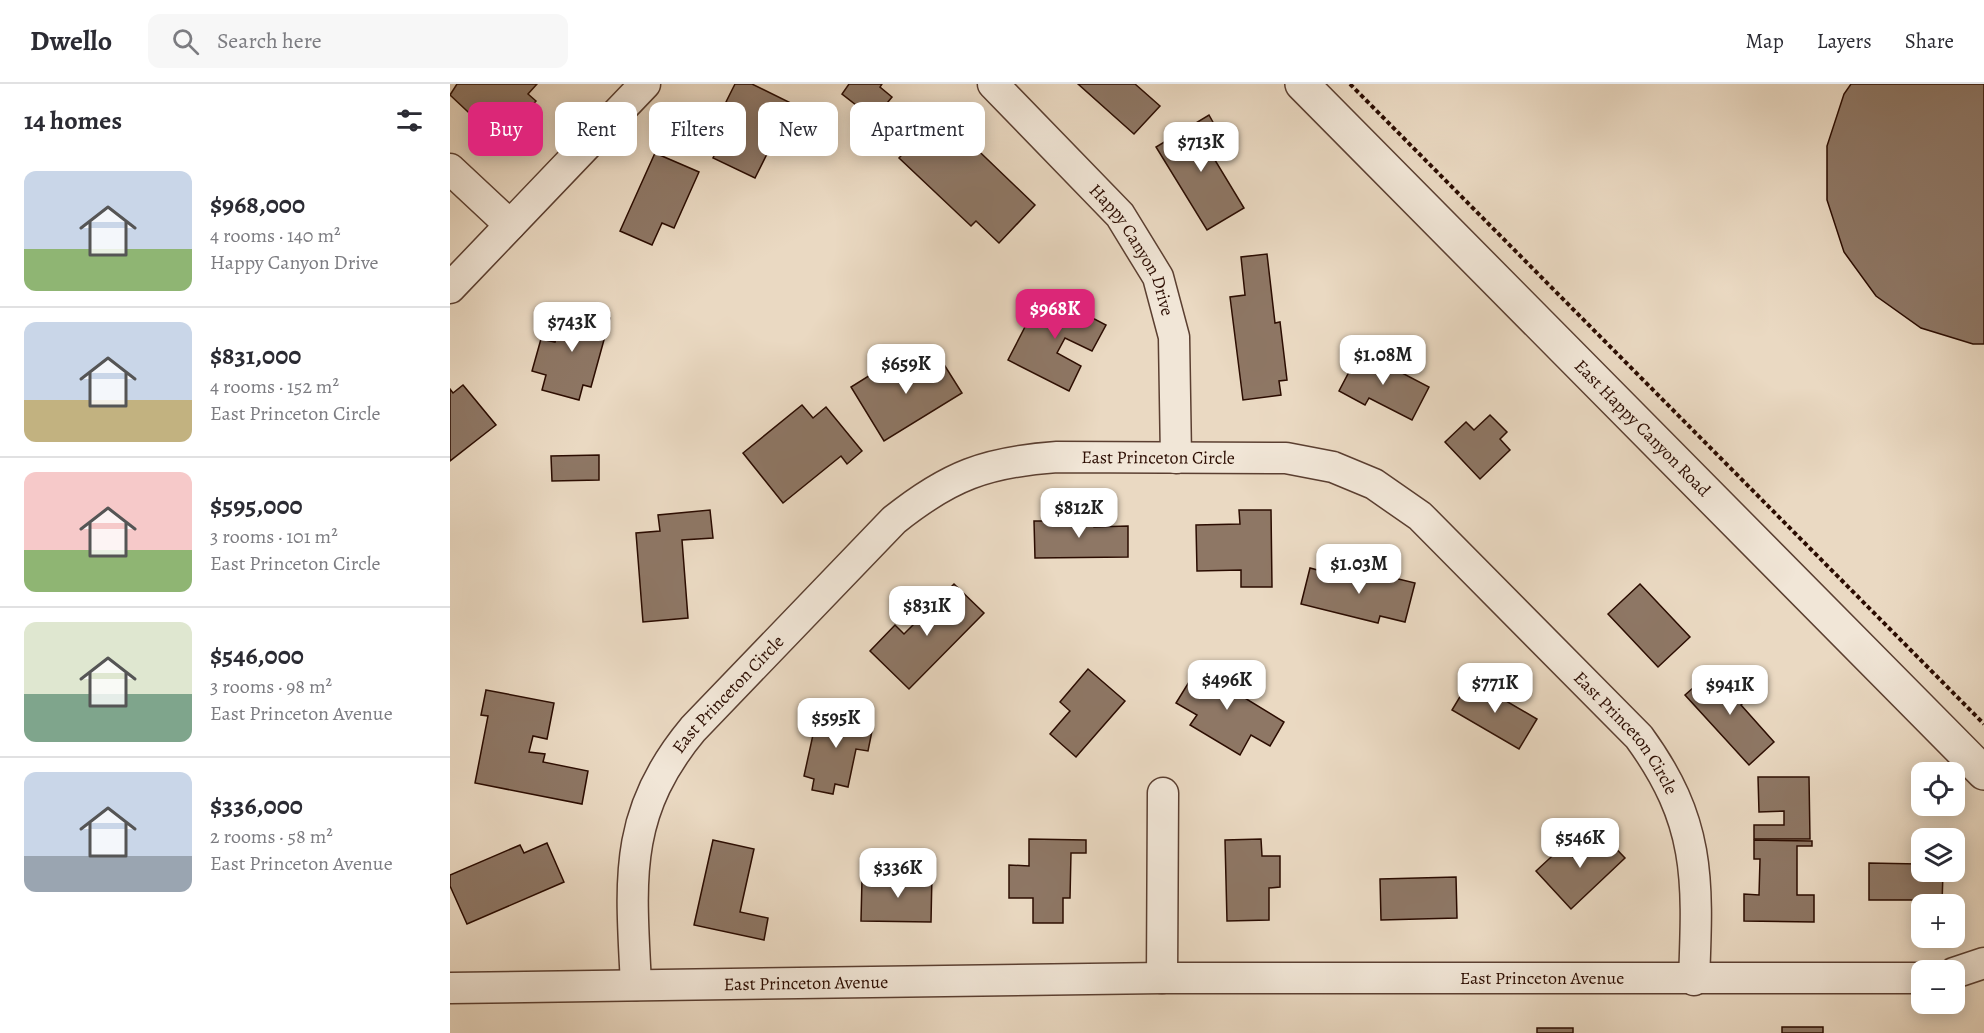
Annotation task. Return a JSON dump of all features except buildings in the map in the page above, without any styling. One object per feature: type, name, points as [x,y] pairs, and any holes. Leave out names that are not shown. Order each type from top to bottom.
[{"type":"street","points":[[450,288],[645,84]]},
{"type":"street","name":"Happy Canyon Drive","points":[[993,84],[1120,215],[1158,278],[1174,337],[1176,458]]},
{"type":"street","name":"East Happy Canyon Road","points":[[1302,84],[1984,773]]},
{"type":"street","points":[[450,169],[510,225]]},
{"type":"street","name":"East Princeton Circle","points":[[636,985],[631,890],[636,839],[649,797],[671,754],[894,520],[929,492],[955,478],[979,469],[1027,459],[1057,457],[1305,460],[1333,467],[1374,484],[1420,516],[1639,737],[1662,769],[1681,808],[1694,860],[1697,904],[1694,980]]},
{"type":"street","points":[[1162,978],[1163,793]]},
{"type":"street","points":[[1965,969],[1984,963]]},
{"type":"street","name":"East Princeton Avenue","points":[[450,988],[1162,978],[1694,980],[1911,978]]},
{"type":"path","points":[[1350,84],[1984,724]]}]
